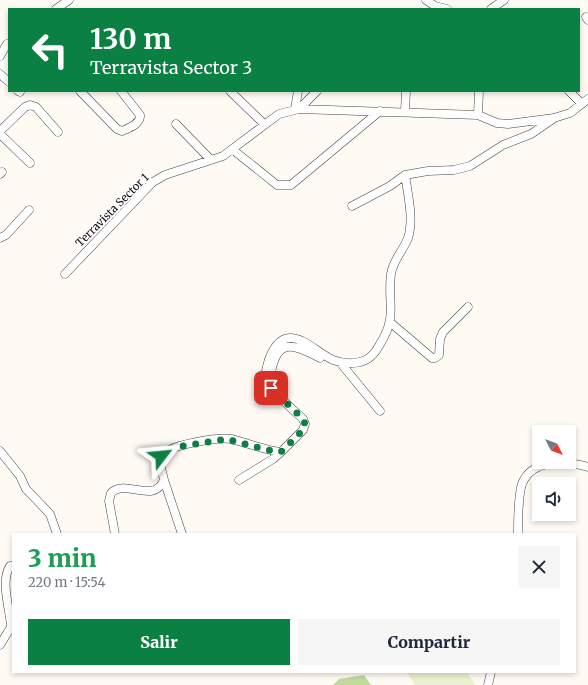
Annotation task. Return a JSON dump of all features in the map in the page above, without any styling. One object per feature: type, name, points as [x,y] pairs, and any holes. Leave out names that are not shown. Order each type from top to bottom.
[{"type":"street","points":[[59,8],[69,0]]},
{"type":"street","points":[[426,0],[435,6],[443,8]]},
{"type":"street","points":[[492,8],[504,0]]},
{"type":"street","points":[[0,56],[6,45]]},
{"type":"street","points":[[0,74],[8,81]]},
{"type":"street","points":[[81,92],[117,129],[122,131],[138,122],[140,115],[122,92]]},
{"type":"street","points":[[231,92],[264,124]]},
{"type":"street","points":[[297,109],[298,92]]},
{"type":"street","points":[[297,109],[316,92]]},
{"type":"street","points":[[405,111],[406,92]]},
{"type":"street","points":[[478,115],[479,92]]},
{"type":"street","points":[[570,92],[585,102]]},
{"type":"street","name":"Terravista Sector 1","points":[[65,274],[153,182],[165,175],[222,156],[279,114],[297,109],[405,111],[478,115],[497,123],[508,124],[554,118],[570,113],[585,102]]},
{"type":"street","points":[[30,163],[0,133],[25,107],[30,105],[36,107],[58,132]]},
{"type":"street","points":[[232,149],[277,185],[291,185],[380,111]]},
{"type":"street","points":[[352,206],[390,186],[405,175],[428,171],[454,170],[470,166],[503,145],[531,134],[554,118]]},
{"type":"street","points":[[176,124],[210,159]]},
{"type":"street","points":[[239,480],[273,459],[303,430],[305,424],[303,419],[271,388],[265,378],[269,357],[279,342],[286,338],[301,340],[337,361],[362,361],[376,351],[390,323],[391,274],[395,261],[407,239],[410,228],[405,175]]},
{"type":"street","points":[[0,238],[6,235],[29,210]]},
{"type":"street","points":[[390,323],[432,358],[435,358],[439,355],[440,339],[443,332],[468,307]]},
{"type":"street","points":[[271,388],[272,366],[276,357],[281,351],[290,345],[298,346],[328,362],[343,366],[354,362]]},
{"type":"street","points":[[343,366],[380,411]]},
{"type":"street","points":[[182,533],[164,480],[160,458],[163,454],[171,448],[226,439],[281,452]]},
{"type":"street","points":[[0,451],[20,476],[26,489],[50,514],[57,533]]},
{"type":"street","points":[[518,533],[522,485],[531,472],[541,465],[554,463],[574,464],[588,467]]},
{"type":"street","points":[[115,533],[109,501],[111,492],[117,488],[151,492],[157,490],[164,480]]},
{"type":"street","points":[[0,645],[11,627],[3,601],[2,584],[5,572],[12,566]]},
{"type":"street","points":[[488,685],[491,673]]},
{"type":"green space","points":[[408,673],[468,673],[475,685],[415,685]]},
{"type":"green space","points":[[364,675],[371,685],[333,685],[339,679]]},
{"type":"route","points":[[161,456],[171,448],[187,444],[226,439],[281,452],[303,430],[305,422],[271,388]]}]
